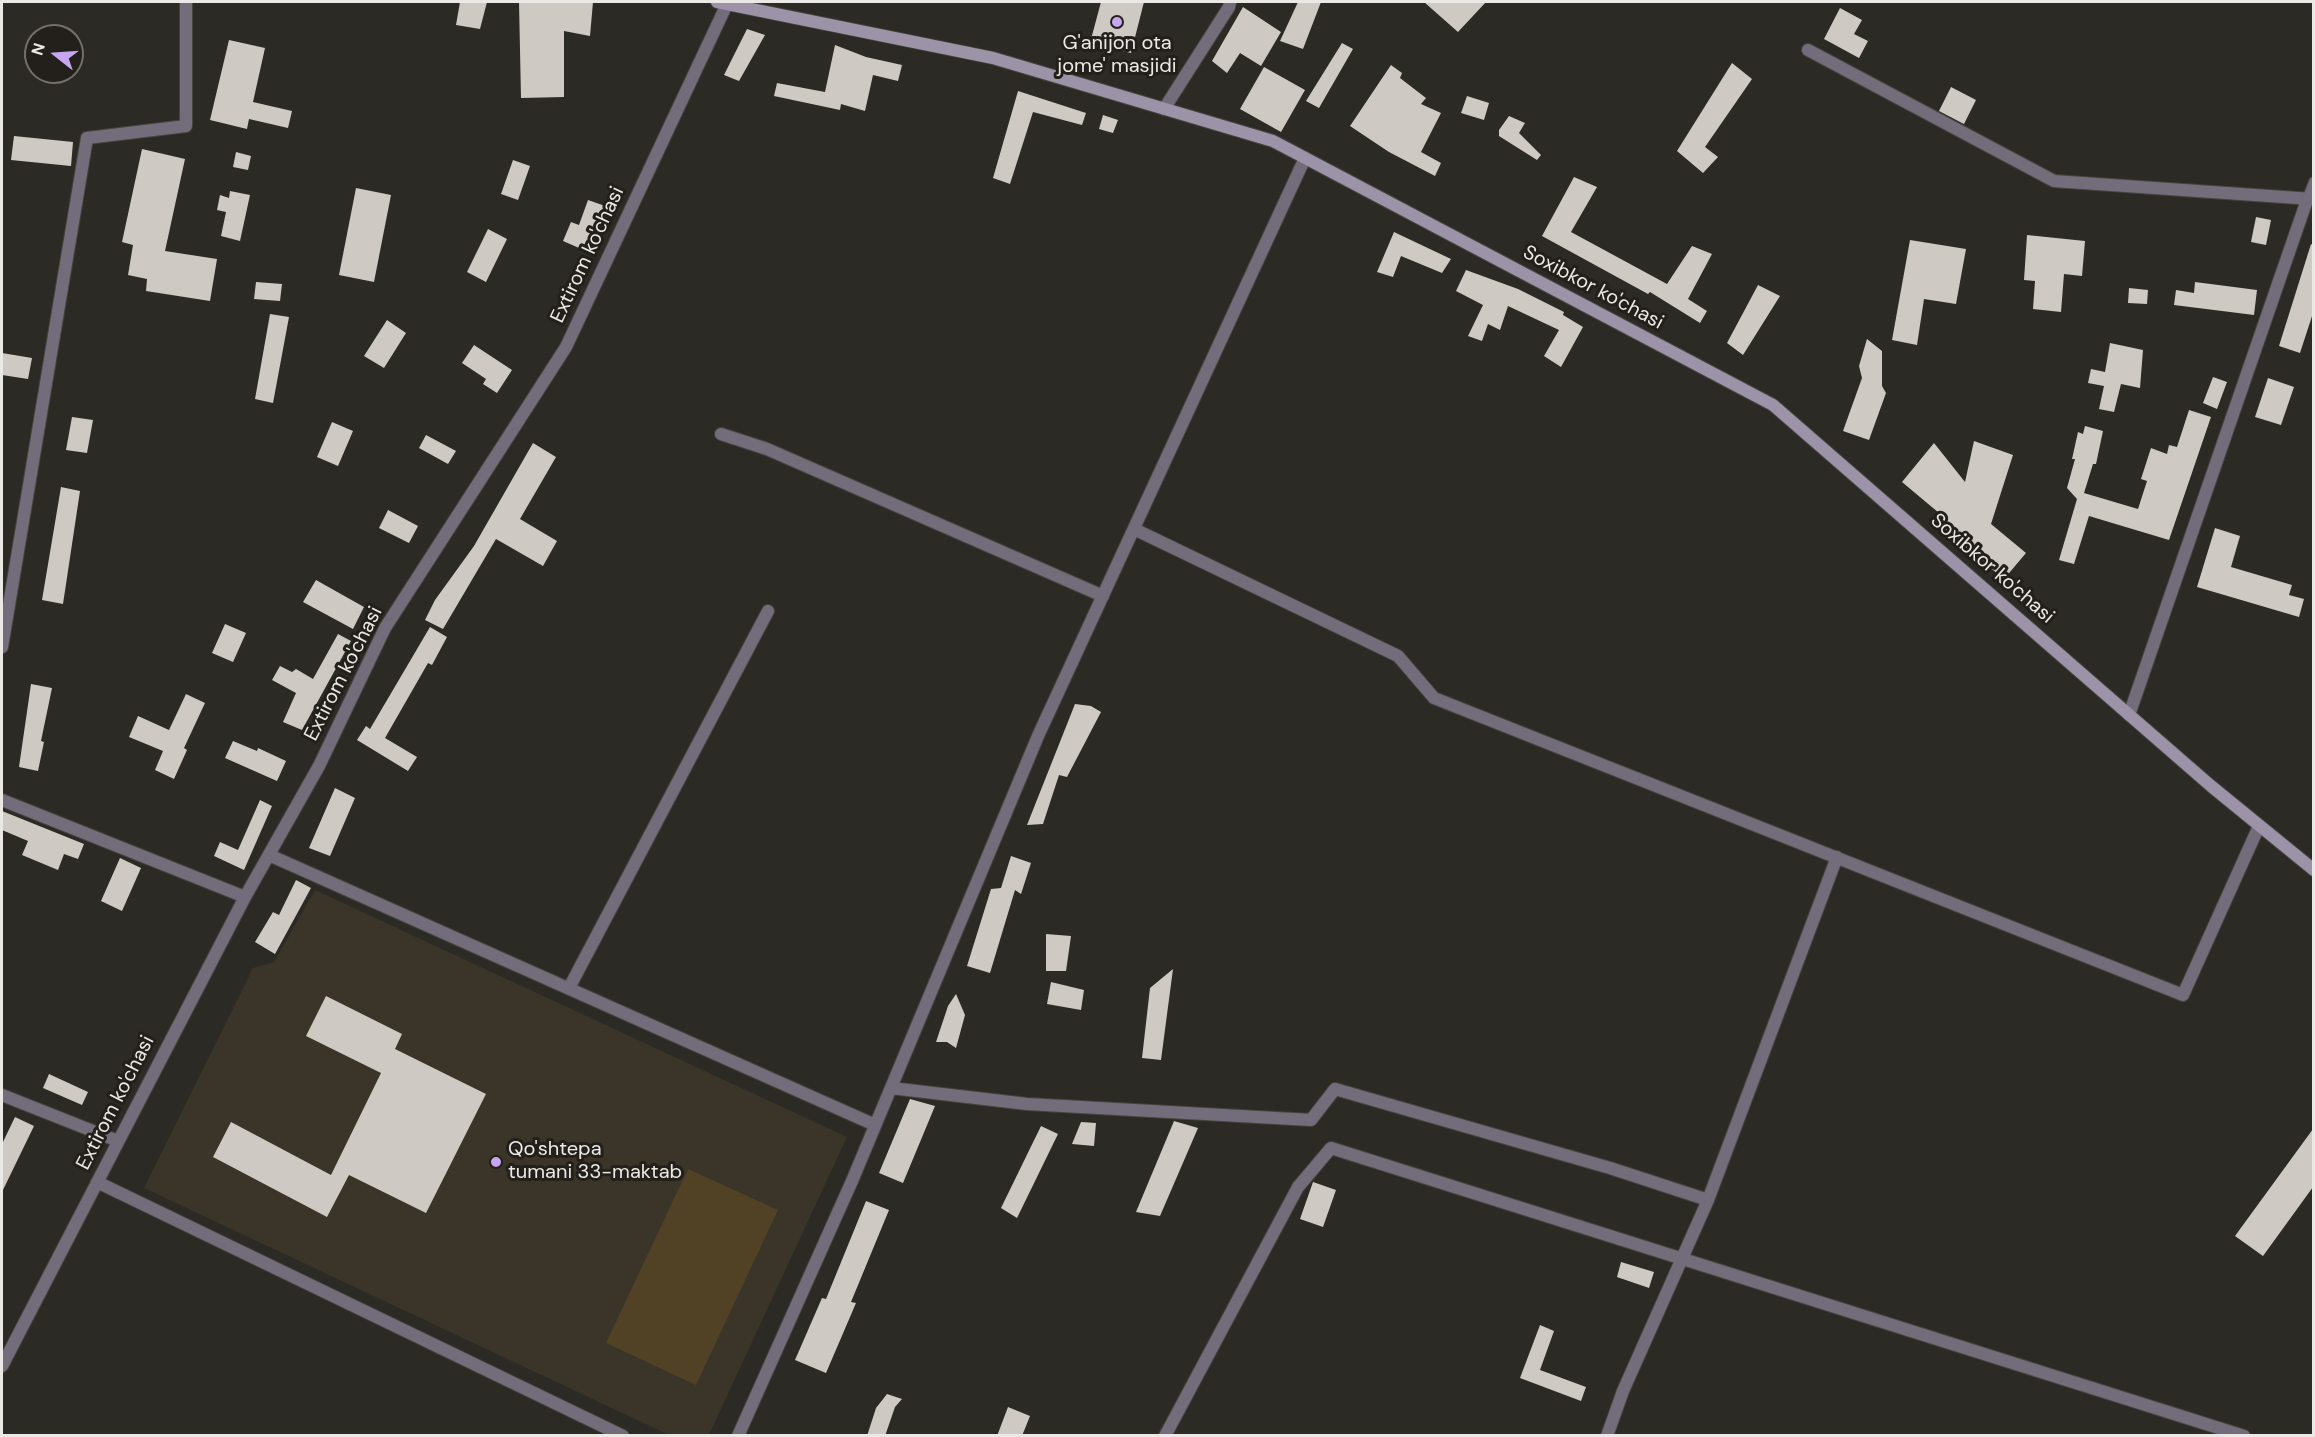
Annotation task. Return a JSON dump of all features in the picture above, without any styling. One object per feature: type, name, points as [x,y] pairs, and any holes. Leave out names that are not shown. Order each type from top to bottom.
[{"type":"main road","name":"Soxibkor ko'chasi","points":[[722,3],[993,58],[1273,141],[1773,405],[2129,714],[2313,870]]},
{"type":"street","points":[[2,647],[87,138],[186,126],[186,2]]},
{"type":"street","points":[[1164,109],[1230,2]]},
{"type":"street","name":"Extirom ko'chasi","points":[[2,1366],[245,897],[319,766],[385,628],[566,347],[722,3]]},
{"type":"street","points":[[1808,50],[2054,182],[2310,199],[2129,714]]},
{"type":"street","points":[[738,1436],[891,1088],[1038,736],[1305,158]]},
{"type":"street","points":[[722,434],[778,454],[1102,596]]},
{"type":"street","points":[[1134,529],[1398,656],[1434,698],[2183,995],[2259,825]]},
{"type":"street","points":[[569,988],[768,612]]},
{"type":"street","points":[[2,800],[245,897]]},
{"type":"street","points":[[269,855],[875,1125]]},
{"type":"street","points":[[1607,1436],[1623,1391],[1708,1200],[1837,857]]},
{"type":"street","points":[[891,1088],[1027,1104],[1311,1120],[1335,1089],[1610,1168],[1708,1200]]},
{"type":"street","points":[[2,1095],[118,1141]]},
{"type":"street","points":[[1166,1436],[1298,1187],[1331,1148],[2244,1436]]},
{"type":"street","points":[[97,1182],[623,1436]]},
{"type":"lane","points":[[2310,199],[2313,182]]},
{"type":"shaded area","name":"Qo'shtepa tumani 33-maktab","points":[[315,890],[847,1137],[709,1435],[669,1435],[144,1188],[253,968],[274,962]]},
{"type":"shaded area","points":[[688,1169],[778,1210],[696,1385],[606,1343]]},
{"type":"building","points":[[460,2],[487,2],[480,29],[456,25]]},
{"type":"building","points":[[519,2],[593,2],[590,36],[564,31],[564,97],[521,98]]},
{"type":"building","name":"G'anijon ota jome' masjidi","points":[[1101,2],[1144,2],[1131,53],[1090,43]]},
{"type":"building","points":[[1298,2],[1321,2],[1303,49],[1280,41]]},
{"type":"building","points":[[1424,2],[1486,2],[1458,32]]},
{"type":"building","points":[[1243,7],[1281,32],[1261,66],[1240,53],[1227,73],[1212,61]]},
{"type":"building","points":[[1840,8],[1862,20],[1854,34],[1868,41],[1859,58],[1824,39]]},
{"type":"building","points":[[747,29],[765,35],[739,81],[724,75]]},
{"type":"building","points":[[229,40],[265,48],[253,102],[292,111],[288,128],[249,119],[247,129],[210,120]]},
{"type":"building","points":[[1342,43],[1353,49],[1319,108],[1306,101]]},
{"type":"building","points":[[835,45],[866,57],[902,65],[898,81],[873,75],[865,111],[841,104],[840,110],[774,96],[777,83],[825,92]]},
{"type":"building","points":[[1732,63],[1752,79],[1705,147],[1718,157],[1703,173],[1677,151]]},
{"type":"building","points":[[1391,65],[1402,73],[1400,78],[1426,98],[1421,104],[1441,113],[1421,152],[1441,163],[1435,176],[1389,152],[1350,126]]},
{"type":"building","points":[[1264,67],[1305,90],[1281,132],[1240,109]]},
{"type":"building","points":[[1951,87],[1976,100],[1964,124],[1939,111]]},
{"type":"building","points":[[1018,91],[1086,113],[1082,125],[1033,112],[1010,184],[993,178]]},
{"type":"building","points":[[1467,96],[1489,103],[1484,120],[1461,113]]},
{"type":"building","points":[[1103,115],[1118,120],[1113,133],[1099,129]]},
{"type":"building","points":[[1509,116],[1525,123],[1519,133],[1541,155],[1537,160],[1499,136],[1499,130]]},
{"type":"building","points":[[14,136],[73,142],[71,166],[11,160]]},
{"type":"building","points":[[142,149],[185,159],[165,251],[217,259],[210,301],[146,291],[147,279],[128,275],[133,245],[122,242]]},
{"type":"building","points":[[236,152],[251,156],[248,170],[233,167]]},
{"type":"building","points":[[513,160],[530,166],[518,200],[501,194]]},
{"type":"building","points":[[1574,177],[1597,187],[1571,232],[1667,284],[1692,246],[1712,254],[1688,299],[1707,311],[1700,323],[1650,292],[1648,294],[1542,236]]},
{"type":"building","points":[[356,188],[391,195],[374,282],[339,275]]},
{"type":"building","points":[[230,191],[250,195],[240,241],[221,236],[226,212],[217,210],[220,195],[229,198]]},
{"type":"building","points":[[588,200],[608,207],[600,228],[597,226],[586,251],[563,241],[571,222],[579,225]]},
{"type":"building","points":[[2256,217],[2271,220],[2266,245],[2251,242]]},
{"type":"building","points":[[488,229],[507,239],[486,282],[467,272]]},
{"type":"building","points":[[1394,232],[1451,259],[1442,273],[1401,256],[1393,277],[1377,272]]},
{"type":"building","points":[[2027,235],[2085,241],[2082,276],[2064,274],[2061,312],[2033,309],[2035,281],[2024,280]]},
{"type":"building","points":[[1910,240],[1966,249],[1956,304],[1924,299],[1917,345],[1892,340]]},
{"type":"building","points":[[2311,244],[2313,245],[2313,313],[2300,353],[2279,346]]},
{"type":"building","points":[[1466,270],[1518,289],[1564,312],[1563,315],[1583,327],[1561,367],[1544,356],[1559,330],[1508,306],[1500,330],[1488,324],[1482,341],[1468,336],[1483,305],[1456,291]]},
{"type":"building","points":[[256,282],[282,284],[280,301],[254,299]]},
{"type":"building","points":[[2195,282],[2257,290],[2254,315],[2174,305],[2176,290],[2194,293]]},
{"type":"building","points":[[1758,285],[1780,296],[1743,355],[1727,343]]},
{"type":"building","points":[[2129,288],[2148,290],[2147,304],[2128,303]]},
{"type":"building","points":[[270,314],[289,317],[273,403],[255,399]]},
{"type":"building","points":[[387,320],[406,333],[384,368],[364,356]]},
{"type":"building","points":[[1867,339],[1882,351],[1882,386],[1886,393],[1869,440],[1843,431],[1862,378],[1859,366]]},
{"type":"building","points":[[2110,343],[2143,350],[2140,388],[2121,384],[2114,412],[2099,409],[2104,386],[2088,383],[2091,369],[2105,372]]},
{"type":"building","points":[[474,345],[512,370],[497,393],[483,384],[486,379],[462,363]]},
{"type":"building","points":[[2,353],[32,358],[28,379],[2,375]]},
{"type":"building","points":[[2213,377],[2227,382],[2217,409],[2203,403]]},
{"type":"building","points":[[2268,378],[2294,387],[2281,425],[2255,417]]},
{"type":"building","points":[[2189,410],[2211,417],[2169,540],[2089,516],[2074,564],[2059,560],[2077,499],[2067,488],[2075,459],[2072,459],[2078,432],[2083,434],[2085,426],[2103,431],[2096,464],[2093,464],[2084,493],[2138,509],[2147,481],[2141,479],[2151,448],[2167,454],[2169,445],[2177,447]]},
{"type":"building","points":[[72,417],[93,420],[87,453],[66,450]]},
{"type":"building","points":[[332,422],[353,431],[338,466],[317,457]]},
{"type":"building","points":[[426,435],[456,451],[448,464],[419,448]]},
{"type":"building","points":[[1974,441],[2013,455],[1991,524],[2026,553],[2004,579],[1933,520],[1939,513],[1902,482],[1934,443],[1965,482]]},
{"type":"building","points":[[533,443],[556,457],[520,519],[557,541],[543,566],[496,539],[443,629],[425,620],[435,600],[474,546]]},
{"type":"building","points":[[61,487],[80,491],[63,604],[42,600]]},
{"type":"building","points":[[388,510],[418,526],[409,543],[379,528]]},
{"type":"building","points":[[2215,528],[2240,536],[2231,567],[2292,585],[2289,595],[2304,599],[2299,617],[2197,587]]},
{"type":"building","points":[[316,580],[364,607],[353,629],[303,602]]},
{"type":"building","points":[[225,624],[246,633],[233,662],[212,653]]},
{"type":"building","points":[[430,627],[447,637],[432,665],[428,663],[385,738],[417,757],[408,771],[357,740],[366,726],[370,729]]},
{"type":"building","points":[[338,634],[351,641],[302,730],[283,722],[296,693],[272,680],[280,666],[292,672],[296,669],[313,679]]},
{"type":"building","points":[[31,684],[52,688],[41,741],[44,742],[38,771],[19,767]]},
{"type":"building","points":[[186,694],[205,703],[184,748],[187,750],[174,779],[155,770],[163,751],[129,737],[138,716],[169,730]]},
{"type":"building","points":[[1075,704],[1091,706],[1101,712],[1067,777],[1059,775],[1043,824],[1027,825]]},
{"type":"building","points":[[233,741],[257,751],[258,748],[286,761],[277,781],[225,758]]},
{"type":"building","points":[[335,788],[355,798],[330,856],[309,848]]},
{"type":"building","points":[[260,800],[272,806],[244,870],[214,856],[220,842],[238,850]]},
{"type":"building","points":[[2,811],[84,844],[78,859],[64,854],[58,870],[22,855],[28,841],[2,830]]},
{"type":"building","points":[[1011,856],[1031,863],[1021,894],[1015,890],[990,973],[967,966],[991,889],[1001,888]]},
{"type":"building","points":[[120,858],[141,868],[122,911],[101,901]]},
{"type":"building","points":[[296,880],[311,888],[275,954],[255,942],[273,912],[279,915]]},
{"type":"building","points":[[1046,934],[1071,936],[1066,971],[1046,971]]},
{"type":"building","points":[[1173,969],[1161,1060],[1142,1058],[1150,988]]},
{"type":"building","points":[[1051,982],[1084,990],[1081,1010],[1047,1004]]},
{"type":"building","points":[[956,994],[965,1015],[956,1048],[947,1042],[936,1042],[948,1006]]},
{"type":"building","points":[[326,996],[402,1034],[395,1049],[486,1094],[426,1213],[349,1175],[327,1217],[213,1157],[231,1122],[331,1175],[381,1073],[306,1036]]},
{"type":"building","points":[[49,1074],[88,1092],[82,1105],[43,1088]]},
{"type":"building","points":[[910,1099],[935,1106],[903,1183],[879,1173]]},
{"type":"building","points":[[15,1117],[34,1126],[2,1192],[2,1144]]},
{"type":"building","points":[[1174,1121],[1198,1128],[1160,1216],[1136,1212]]},
{"type":"building","points":[[1081,1122],[1096,1123],[1094,1146],[1072,1144]]},
{"type":"building","points":[[1041,1126],[1058,1134],[1017,1218],[1001,1208]]},
{"type":"building","points":[[2313,1129],[2313,1187],[2263,1256],[2235,1236]]},
{"type":"building","points":[[1313,1182],[1336,1190],[1323,1227],[1300,1219]]},
{"type":"building","points":[[866,1201],[889,1210],[851,1302],[856,1303],[826,1373],[795,1360],[822,1298],[826,1299]]},
{"type":"building","points":[[1621,1262],[1654,1272],[1649,1288],[1617,1277]]},
{"type":"building","points":[[1540,1325],[1554,1331],[1540,1370],[1586,1387],[1581,1401],[1520,1378]]},
{"type":"building","points":[[887,1394],[902,1399],[895,1407],[885,1436],[867,1436],[876,1408]]},
{"type":"building","points":[[1008,1407],[1030,1416],[1022,1436],[997,1436]]},
{"type":"place","name":"G'anijon ota jome' masjidi","points":[[1117,22]]},
{"type":"place","name":"Qo'shtepa tumani 33-maktab","points":[[496,1162]]}]
